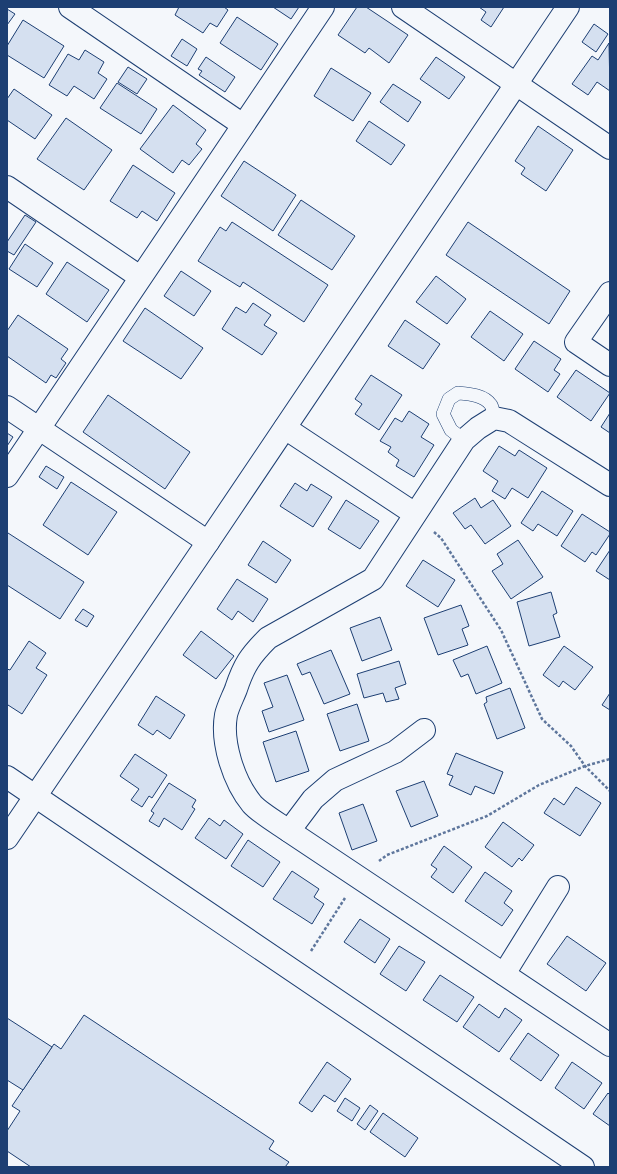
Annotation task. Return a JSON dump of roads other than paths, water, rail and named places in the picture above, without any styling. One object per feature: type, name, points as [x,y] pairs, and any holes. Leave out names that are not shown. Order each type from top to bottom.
[{"type":"street","points":[[70,7],[243,125]]},
{"type":"street","points":[[7,476],[323,7]]},
{"type":"street","points":[[403,7],[517,83],[610,148]]},
{"type":"street","points":[[7,838],[568,7]]},
{"type":"street","points":[[7,187],[140,278]]},
{"type":"street","points":[[610,293],[576,342],[610,365]]},
{"type":"street","points":[[7,407],[208,542]]},
{"type":"street","points":[[610,486],[510,421],[494,418],[478,428],[464,440],[373,579],[268,638],[254,652],[241,672],[226,715],[225,739],[232,766],[239,784],[253,805],[289,831],[610,1045]]},
{"type":"street","points":[[285,428],[415,514]]},
{"type":"street","points":[[289,831],[313,799],[335,780],[395,752],[424,730]]},
{"type":"street","points":[[7,777],[583,1167]]},
{"type":"street","points":[[504,974],[558,887]]},
{"type":"lane","points":[[464,440],[451,430],[443,414],[449,399],[458,393],[472,394],[484,399],[492,406],[494,418]]}]
